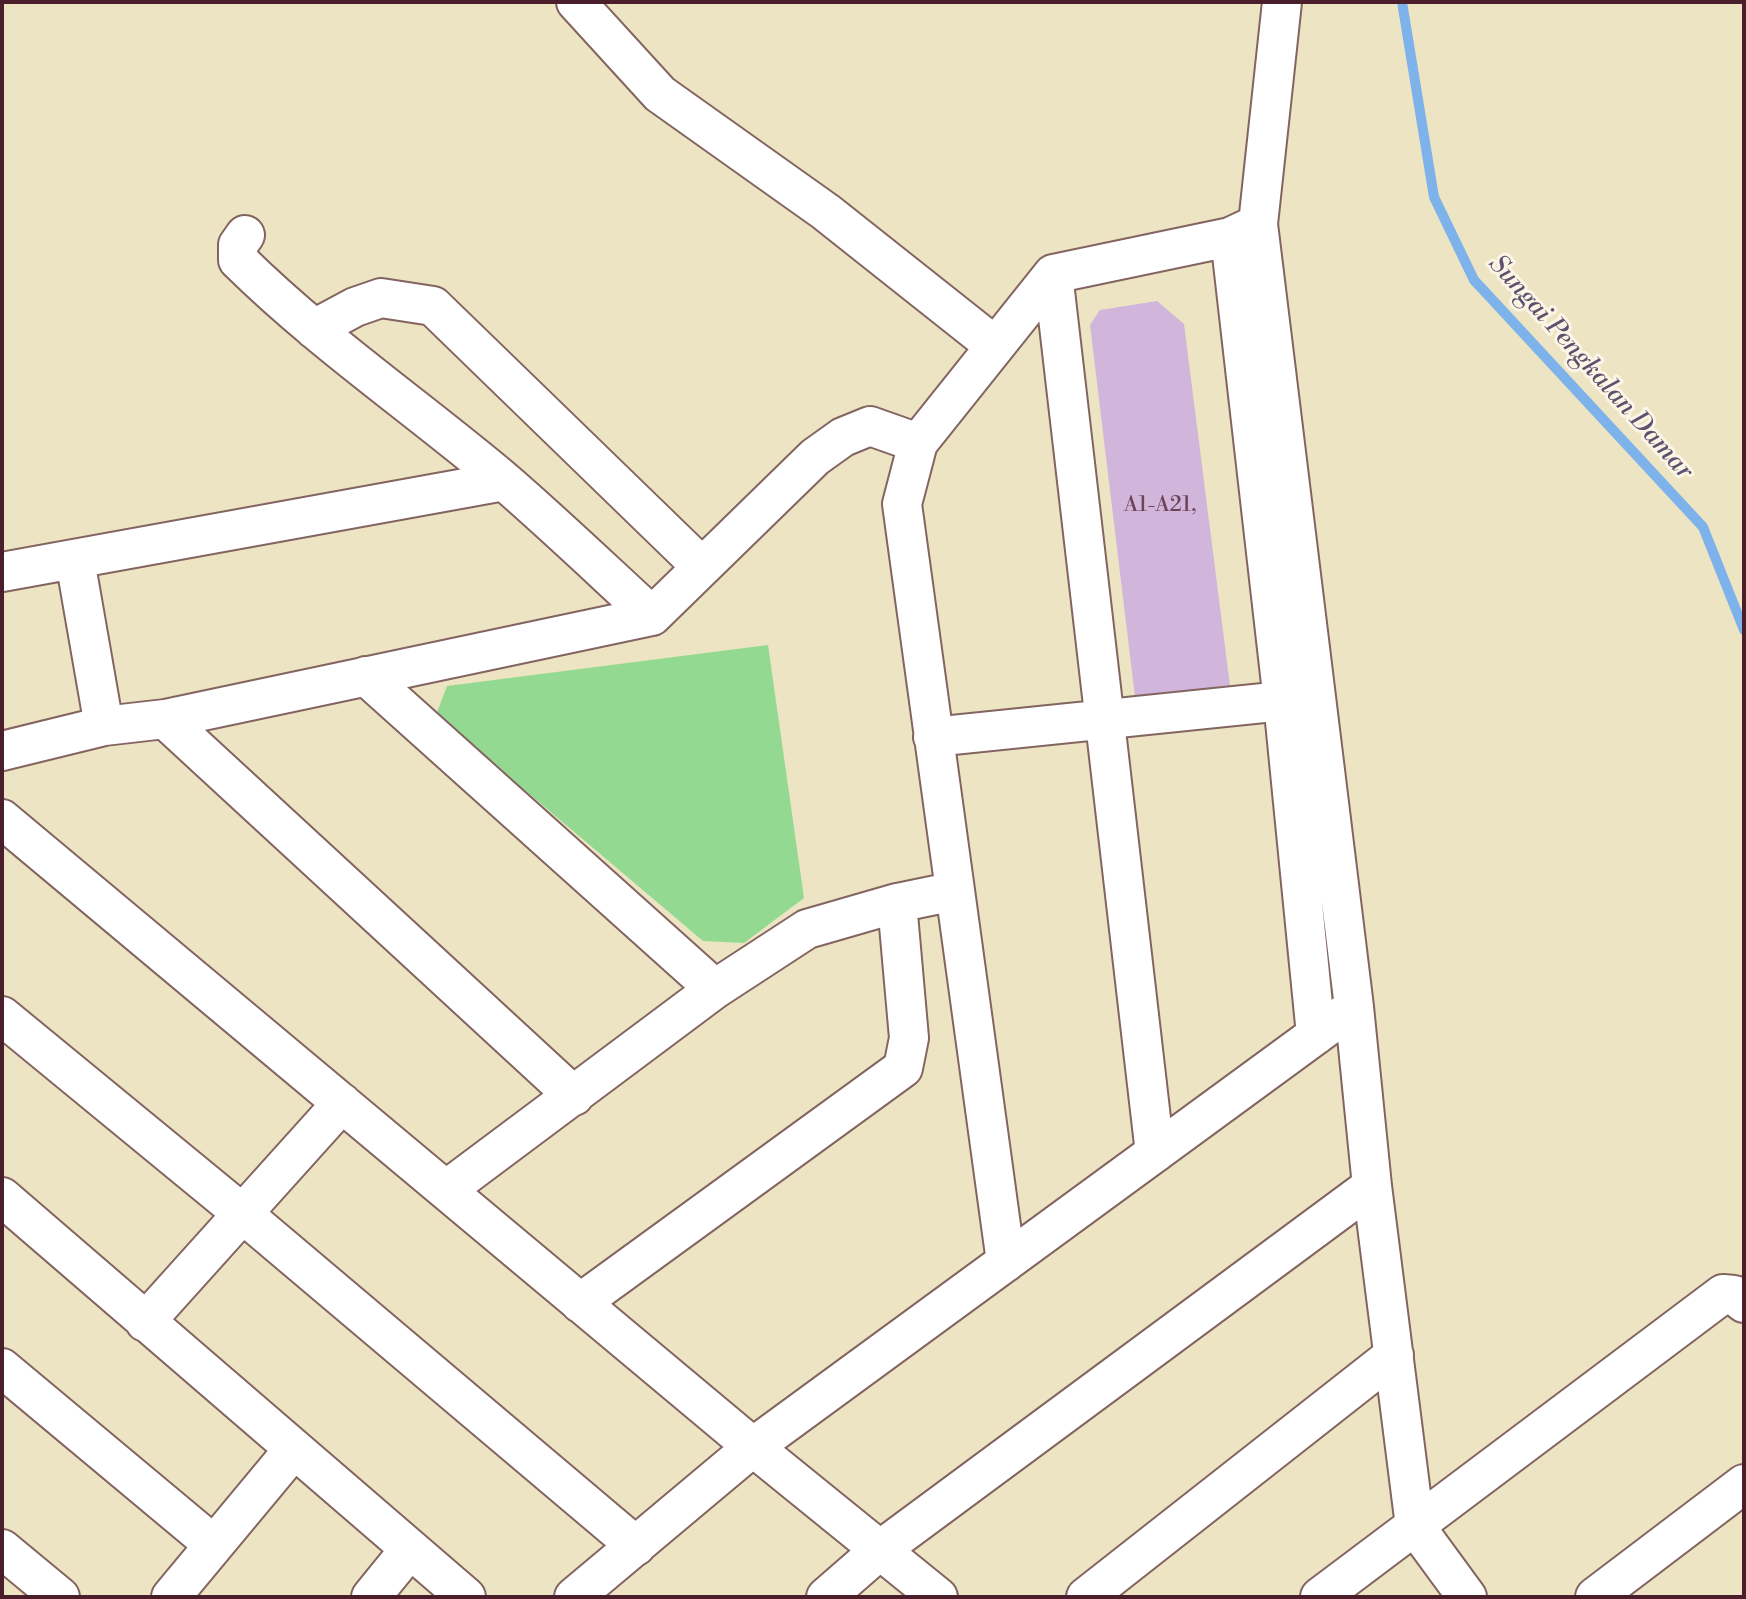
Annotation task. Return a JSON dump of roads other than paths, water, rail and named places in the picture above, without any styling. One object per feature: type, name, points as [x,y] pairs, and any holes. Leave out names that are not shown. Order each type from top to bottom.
[{"type":"street","points":[[576,2],[660,94],[826,212],[995,346]]},
{"type":"street","points":[[1282,2],[1244,231],[1283,701],[1316,1035]]},
{"type":"street","points":[[1006,1262],[901,504],[918,443],[1053,274],[1244,231]]},
{"type":"street","points":[[1244,231],[1354,1007],[1372,1186],[1415,1525],[1467,1597]]},
{"type":"street","points":[[245,234],[238,245],[238,260],[314,329],[504,481],[652,616]]},
{"type":"street","points":[[1053,274],[1155,1153]]},
{"type":"street","points":[[314,329],[355,307],[381,298],[433,306],[702,568]]},
{"type":"street","points":[[2,751],[104,726],[165,719],[652,616],[816,457],[843,438],[870,426],[918,443]]},
{"type":"street","points":[[2,572],[504,481]]},
{"type":"street","points":[[75,560],[104,726]]},
{"type":"street","points":[[366,676],[715,989]]},
{"type":"street","points":[[933,737],[1283,701]]},
{"type":"street","points":[[165,719],[574,1096]]},
{"type":"street","points":[[2,819],[753,1447],[938,1597]]},
{"type":"street","points":[[446,1190],[715,989],[807,929],[897,903],[955,891]]},
{"type":"street","points":[[580,1303],[903,1068],[909,1038],[897,903]]},
{"type":"street","points":[[574,1597],[753,1447],[1354,1007]]},
{"type":"street","points":[[2,1016],[243,1214],[636,1546]]},
{"type":"street","points":[[145,1322],[342,1103]]},
{"type":"street","points":[[827,1597],[880,1550],[1372,1186]]},
{"type":"street","points":[[5,1206],[466,1597]]},
{"type":"street","points":[[1320,1597],[1723,1294],[1734,1295],[1744,1303]]},
{"type":"street","points":[[1086,1597],[1394,1354]]},
{"type":"street","points":[[2,1368],[214,1545]]},
{"type":"street","points":[[171,1597],[294,1449]]},
{"type":"street","points":[[1595,1597],[1744,1484]]},
{"type":"street","points":[[2,1549],[60,1597]]},
{"type":"street","points":[[371,1597],[410,1549]]},
{"type":"waterway","name":"Sungai Pengkalan Damar","points":[[1402,2],[1434,197],[1474,280],[1703,527],[1744,630]]}]
